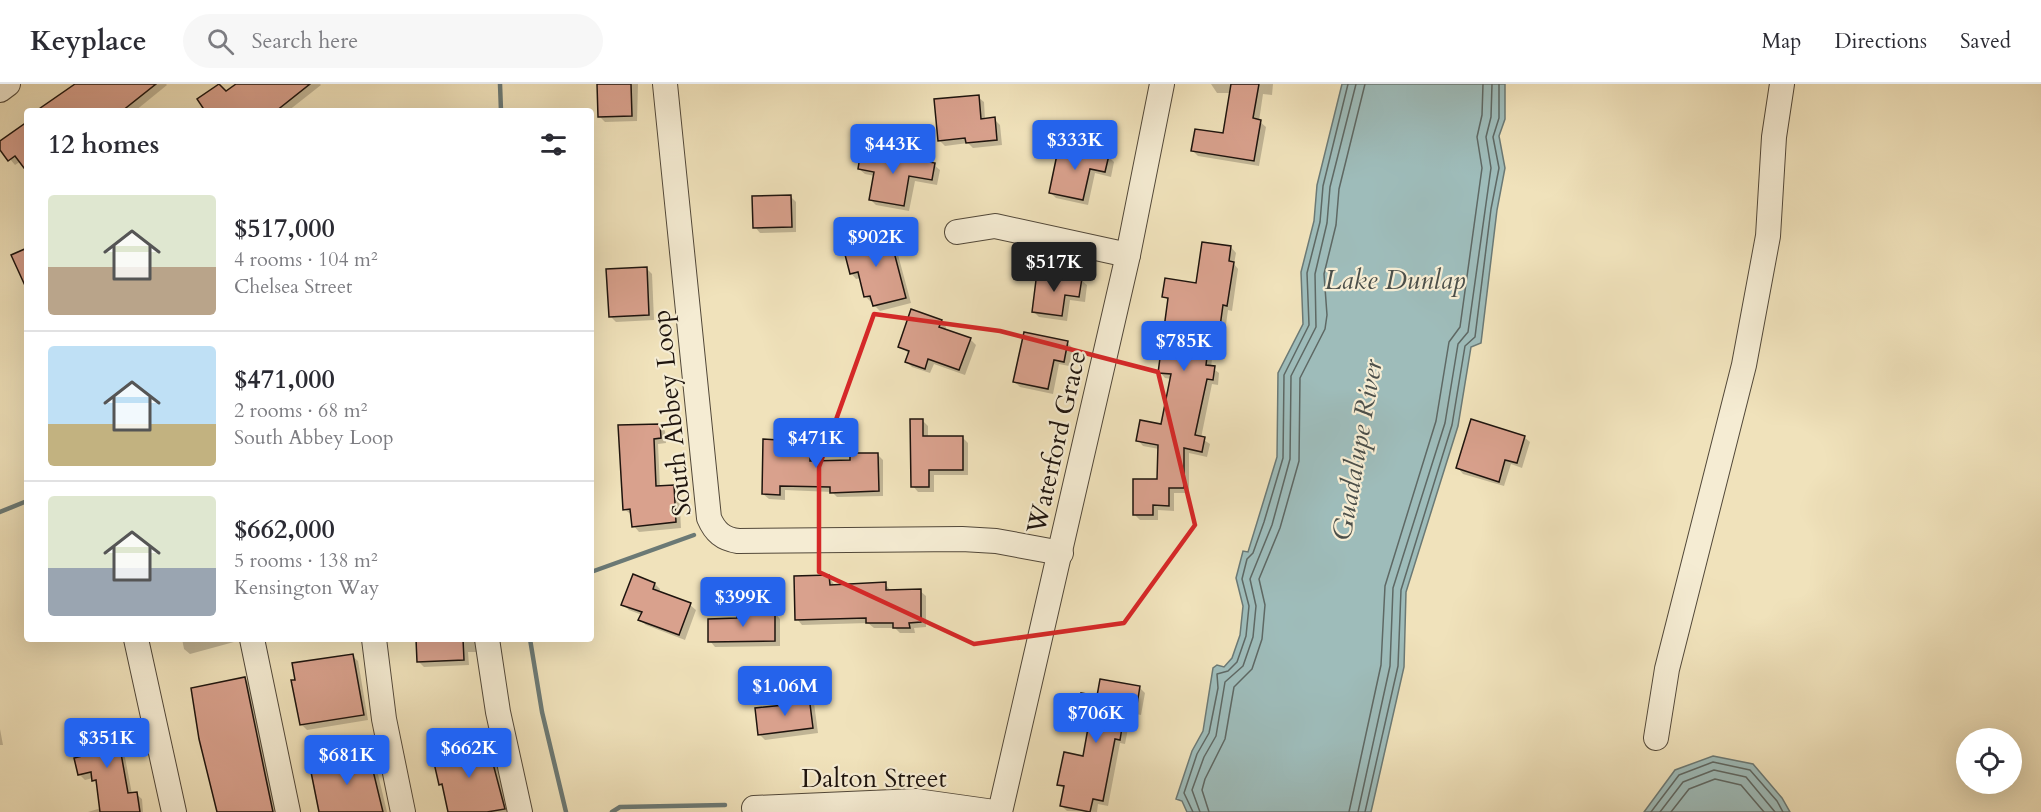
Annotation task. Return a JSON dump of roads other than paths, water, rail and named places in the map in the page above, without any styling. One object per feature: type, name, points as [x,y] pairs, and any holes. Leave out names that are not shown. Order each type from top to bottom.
[{"type":"street","points":[[0,90],[8,84]]},
{"type":"street","name":"South Abbey Loop","points":[[665,84],[709,518],[715,530],[726,538],[738,541],[962,539],[996,541],[1061,553]]},
{"type":"street","name":"Waterford Grace","points":[[1000,812],[1128,255],[1162,84]]},
{"type":"street","points":[[1656,738],[1666,669],[1744,365],[1768,236],[1774,137],[1782,84]]},
{"type":"street","points":[[957,232],[995,226],[1128,255]]},
{"type":"street","points":[[137,642],[174,812]]},
{"type":"street","points":[[253,642],[288,812]]},
{"type":"street","points":[[374,642],[384,718],[403,812]]},
{"type":"street","points":[[487,642],[498,712],[520,812]]},
{"type":"street","name":"Dalton Street","points":[[754,808],[916,801],[994,812]]},
{"type":"water","name":"Lake Dunlap","points":[[1342,84],[1505,84],[1505,119],[1499,136],[1505,168],[1497,210],[1481,343],[1471,347],[1458,426],[1406,592],[1404,667],[1371,812],[1187,812],[1182,801],[1176,799],[1192,751],[1203,731],[1213,668],[1217,665],[1224,667],[1232,658],[1240,635],[1243,606],[1236,578],[1243,551],[1248,552],[1277,457],[1278,373],[1303,324],[1301,272],[1314,221],[1317,185]]},
{"type":"water","points":[[1713,756],[1753,764],[1782,798],[1790,812],[1644,812],[1675,770]]},
{"type":"waterway","points":[[500,84],[501,108]]},
{"type":"waterway","points":[[0,512],[24,502]]},
{"type":"waterway","points":[[594,571],[694,535]]},
{"type":"waterway","points":[[530,642],[542,712],[566,812]]},
{"type":"waterway","points":[[612,812],[620,807],[725,805]]},
{"type":"water label","name":"Guadalupe River","points":[[1357,450]]}]
